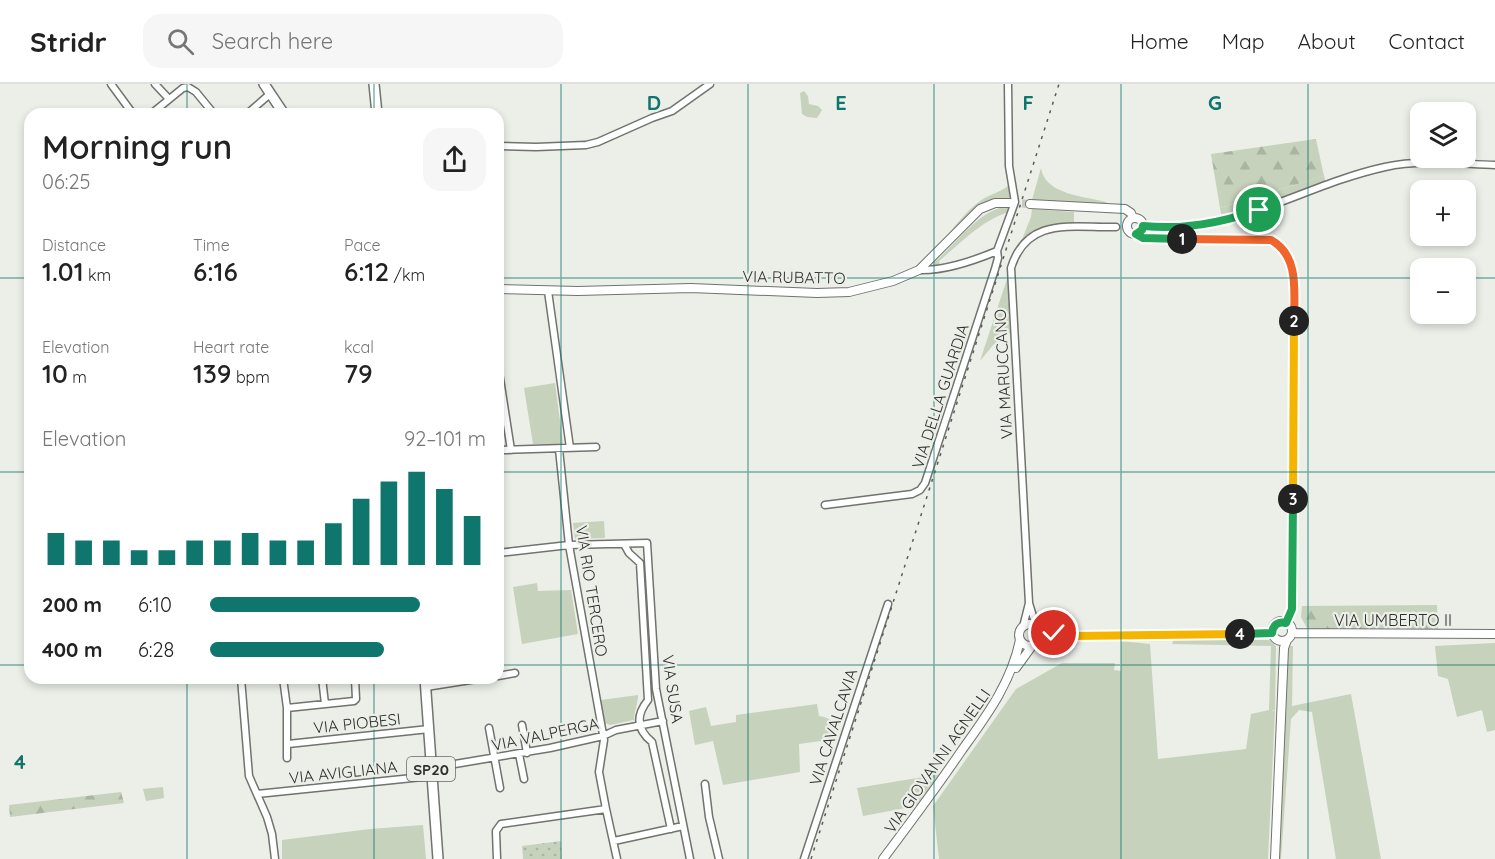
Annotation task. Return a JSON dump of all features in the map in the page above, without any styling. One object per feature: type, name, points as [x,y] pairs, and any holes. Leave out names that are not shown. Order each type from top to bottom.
[{"type":"main road","points":[[264,84],[280,108]]},
{"type":"main road","points":[[374,84],[376,108]]},
{"type":"main road","name":"SP20","points":[[425,684],[438,859]]},
{"type":"street","points":[[111,84],[129,108]]},
{"type":"street","points":[[155,84],[169,99]]},
{"type":"street","points":[[504,146],[586,145],[598,142],[672,111],[710,84]]},
{"type":"street","name":"VIA DELLA GUARDIA","points":[[825,505],[912,494],[926,483],[995,269],[997,251],[1015,202],[1009,166],[1008,84]]},
{"type":"street","points":[[158,108],[183,88],[192,88],[209,108]]},
{"type":"street","points":[[254,108],[271,93]]},
{"type":"street","points":[[1143,226],[1189,227],[1225,222],[1325,186],[1395,165],[1420,163],[1495,165]]},
{"type":"street","name":"VIA RUBATTO","points":[[504,289],[548,291],[691,288],[839,293],[893,281],[919,270],[980,209],[995,203],[1010,202]]},
{"type":"street","points":[[1030,204],[1125,209],[1131,213],[1133,218],[1142,222],[1143,226]]},
{"type":"street","points":[[1133,218],[1127,223],[1127,227],[1131,233],[1143,238],[1271,240],[1285,251],[1289,259],[1294,275],[1292,613],[1286,623]]},
{"type":"street","points":[[1136,234],[1142,230],[1143,226]]},
{"type":"street","name":"VIA MARUCCANO","points":[[1038,628],[1029,603],[1011,268],[1021,246],[1030,237],[1043,230],[1116,227]]},
{"type":"street","points":[[919,270],[946,267],[997,251]]},
{"type":"street","points":[[548,291],[570,448]]},
{"type":"street","points":[[504,405],[511,450]]},
{"type":"street","points":[[504,450],[596,447]]},
{"type":"street","name":"VIA RIO TERCERO","points":[[559,449],[569,545],[603,736],[598,772],[617,859]]},
{"type":"street","name":"VIA SUSA","points":[[504,552],[569,545],[647,543],[656,689],[690,859]]},
{"type":"street","name":"VIA SUSA","points":[[624,544],[629,554],[640,562],[648,700],[640,709],[640,725],[643,733],[652,742],[671,828]]},
{"type":"street","name":"VIA MARUCCANO","points":[[1023,627],[1029,603]]},
{"type":"street","name":"VIA CAVALCAVIA","points":[[804,859],[888,604]]},
{"type":"street","points":[[1272,633],[1272,629],[1278,622],[1290,625],[1284,648],[1275,859]]},
{"type":"street","points":[[1072,636],[1038,628],[1031,624],[1023,627],[1019,632],[1020,640],[1024,645],[1072,636],[1272,633],[1286,638]]},
{"type":"street","points":[[1036,644],[1042,636],[1038,628]]},
{"type":"street","name":"VIA UMBERTO II","points":[[1286,638],[1495,634]]},
{"type":"street","points":[[1270,859],[1280,648],[1286,638]]},
{"type":"street","name":"VIA GIOVANNI AGNELLI","points":[[883,859],[927,801],[1001,694],[1016,660],[1020,640]]},
{"type":"street","name":"VIA GIOVANNI AGNELLI","points":[[1009,676],[1036,644]]},
{"type":"street","points":[[504,675],[515,673]]},
{"type":"street","points":[[241,684],[249,776],[272,834],[275,859]]},
{"type":"street","points":[[284,684],[287,708],[287,758]]},
{"type":"street","points":[[323,684],[325,704]]},
{"type":"street","points":[[287,708],[354,701],[356,699],[355,684]]},
{"type":"street","name":"VIA VALPERGA","points":[[431,772],[527,753],[603,736],[616,730],[663,721]]},
{"type":"street","points":[[522,725],[527,753]]},
{"type":"street","points":[[489,728],[500,788]]},
{"type":"street","name":"VIA PIOBESI","points":[[288,744],[429,729]]},
{"type":"street","points":[[519,754],[524,779]]},
{"type":"street","name":"VIA AVIGLIANA","points":[[257,794],[431,772]]},
{"type":"street","points":[[705,784],[709,817],[719,859]]},
{"type":"street","points":[[497,859],[496,831],[501,824],[606,809]]},
{"type":"street","points":[[614,841],[683,826]]},
{"type":"green space","points":[[804,91],[808,96],[809,104],[818,106],[822,110],[817,118],[802,114],[800,93]]},
{"type":"green space","points":[[1316,139],[1324,176],[1220,208],[1211,154]]},
{"type":"green space","points":[[1041,168],[1044,177],[1058,189],[1107,204],[1032,200]]},
{"type":"green space","points":[[1324,176],[1326,183],[1222,219],[1220,208]]},
{"type":"green space","points":[[1009,185],[1012,199],[1002,198],[989,201],[945,242],[944,240],[956,224],[975,205]]},
{"type":"green space","points":[[1010,206],[1009,212],[981,226],[939,261],[940,264],[953,262],[934,266],[933,263],[978,220],[998,209]]},
{"type":"green space","points":[[1032,209],[1074,212],[1074,223],[1045,227],[1021,242]]},
{"type":"green space","points":[[1008,276],[1010,333],[994,344],[980,361]]},
{"type":"green space","points":[[555,383],[563,444],[533,444],[524,388]]},
{"type":"green space","points":[[604,521],[605,538],[575,539],[573,523]]},
{"type":"green space","points":[[537,583],[538,591],[571,590],[578,634],[522,644],[513,587]]},
{"type":"green space","points":[[1437,605],[1438,630],[1308,630],[1301,617],[1302,606]]},
{"type":"green space","points":[[1174,639],[1269,640],[1276,646],[1268,859],[939,859],[933,806],[1016,689],[1062,663],[1115,663],[1114,670],[1121,671],[1121,641],[1150,644],[1158,759],[1246,749],[1251,714],[1269,710],[1271,646],[1172,644]]},
{"type":"green space","points":[[1495,643],[1495,730],[1487,732],[1482,710],[1457,717],[1448,679],[1438,676],[1435,646]]},
{"type":"green space","points":[[1289,646],[1293,646],[1292,706],[1351,694],[1381,859],[1336,859],[1312,712],[1299,710],[1291,719],[1281,859],[1277,859]]},
{"type":"green space","points":[[638,695],[634,720],[610,725],[605,723],[601,700]]},
{"type":"green space","points":[[817,704],[819,716],[832,723],[836,739],[799,744],[800,772],[723,785],[713,741],[695,745],[689,711],[706,707],[711,726],[736,722],[736,715]]},
{"type":"green space","points":[[941,774],[916,806],[863,816],[857,788]]},
{"type":"green space","points":[[163,787],[164,798],[146,801],[143,789]]},
{"type":"green space","points":[[121,792],[124,803],[10,817],[9,805]]},
{"type":"green space","points":[[423,825],[426,859],[282,859],[282,840]]},
{"type":"green space","points":[[561,841],[562,859],[523,859],[522,846]]},
{"type":"tunnel","points":[[1010,203],[1030,204]]},
{"type":"railway","points":[[811,859],[1059,84]]},
{"type":"route","points":[[1054,633],[1072,636],[1272,633],[1274,625],[1278,622],[1286,623],[1290,616],[1292,609],[1294,275],[1289,259],[1285,251],[1271,240],[1143,238],[1136,234],[1142,230],[1143,226],[1156,228],[1210,225],[1259,210]]}]
